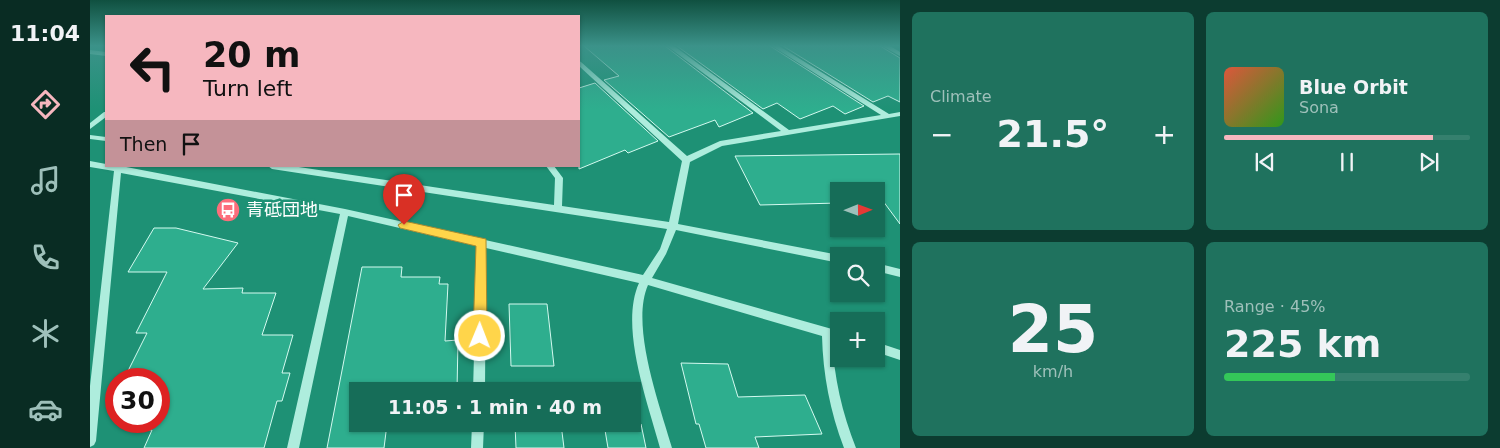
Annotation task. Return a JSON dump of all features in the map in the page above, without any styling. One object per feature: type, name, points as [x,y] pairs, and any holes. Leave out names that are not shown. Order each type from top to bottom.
[{"type":"street","points":[[583,67],[686,160]]},
{"type":"street","points":[[698,67],[787,132]]},
{"type":"street","points":[[809,67],[888,116]]},
{"type":"street","points":[[686,160],[720,144],[900,114]]},
{"type":"street","points":[[90,127],[105,115]]},
{"type":"street","points":[[90,136],[105,139]]},
{"type":"street","points":[[666,448],[638,328],[639,295],[645,280],[665,246],[672,226],[686,160]]},
{"type":"street","points":[[90,164],[105,166]]},
{"type":"street","points":[[111,167],[345,212],[645,280],[830,334]]},
{"type":"street","points":[[284,167],[308,169],[558,210],[672,226],[830,257]]},
{"type":"street","points":[[551,167],[560,178],[558,210]]},
{"type":"street","points":[[90,441],[118,168]]},
{"type":"street","points":[[293,448],[345,212]]},
{"type":"street","points":[[478,382],[482,243]]},
{"type":"street","points":[[885,269],[900,273]]},
{"type":"street","points":[[827,333],[828,369],[832,399],[850,448]]},
{"type":"street","points":[[885,350],[900,354]]},
{"type":"street","points":[[477,448],[478,432]]},
{"type":"building","points":[[608,67],[692,67],[753,113],[719,127],[715,120],[669,137],[604,80],[619,76]]},
{"type":"building","points":[[706,67],[803,67],[864,106],[845,114],[833,106],[800,119],[777,103],[763,109]]},
{"type":"building","points":[[817,67],[900,67],[900,102],[888,96],[873,102]]},
{"type":"building","points":[[595,83],[658,141],[628,153],[625,150],[579,169],[580,88]]},
{"type":"building","points":[[900,154],[900,224],[885,204],[885,182],[830,182],[830,203],[760,205],[735,156]]},
{"type":"building","points":[[154,228],[176,228],[238,243],[203,289],[243,288],[242,293],[276,293],[262,335],[293,335],[282,373],[290,373],[282,401],[277,401],[264,448],[144,448],[151,433],[170,433],[170,368],[130,368],[147,333],[136,333],[167,272],[128,272]]},
{"type":"building","points":[[362,267],[402,267],[401,277],[440,277],[439,284],[448,284],[445,341],[458,340],[457,382],[349,382],[349,432],[386,432],[384,448],[327,448]]},
{"type":"building","points":[[509,304],[547,304],[554,366],[511,366]]},
{"type":"building","points":[[681,363],[728,364],[738,397],[805,395],[822,434],[755,437],[759,448],[706,448],[699,424],[696,424]]},
{"type":"building","points":[[641,424],[646,448],[608,448],[605,432],[641,432]]},
{"type":"building","points":[[515,432],[562,432],[564,448],[516,448]]},
{"type":"place","name":"青砥団地","points":[[228,210]]},
{"type":"route","points":[[404,225],[482,243],[480,336]]}]
